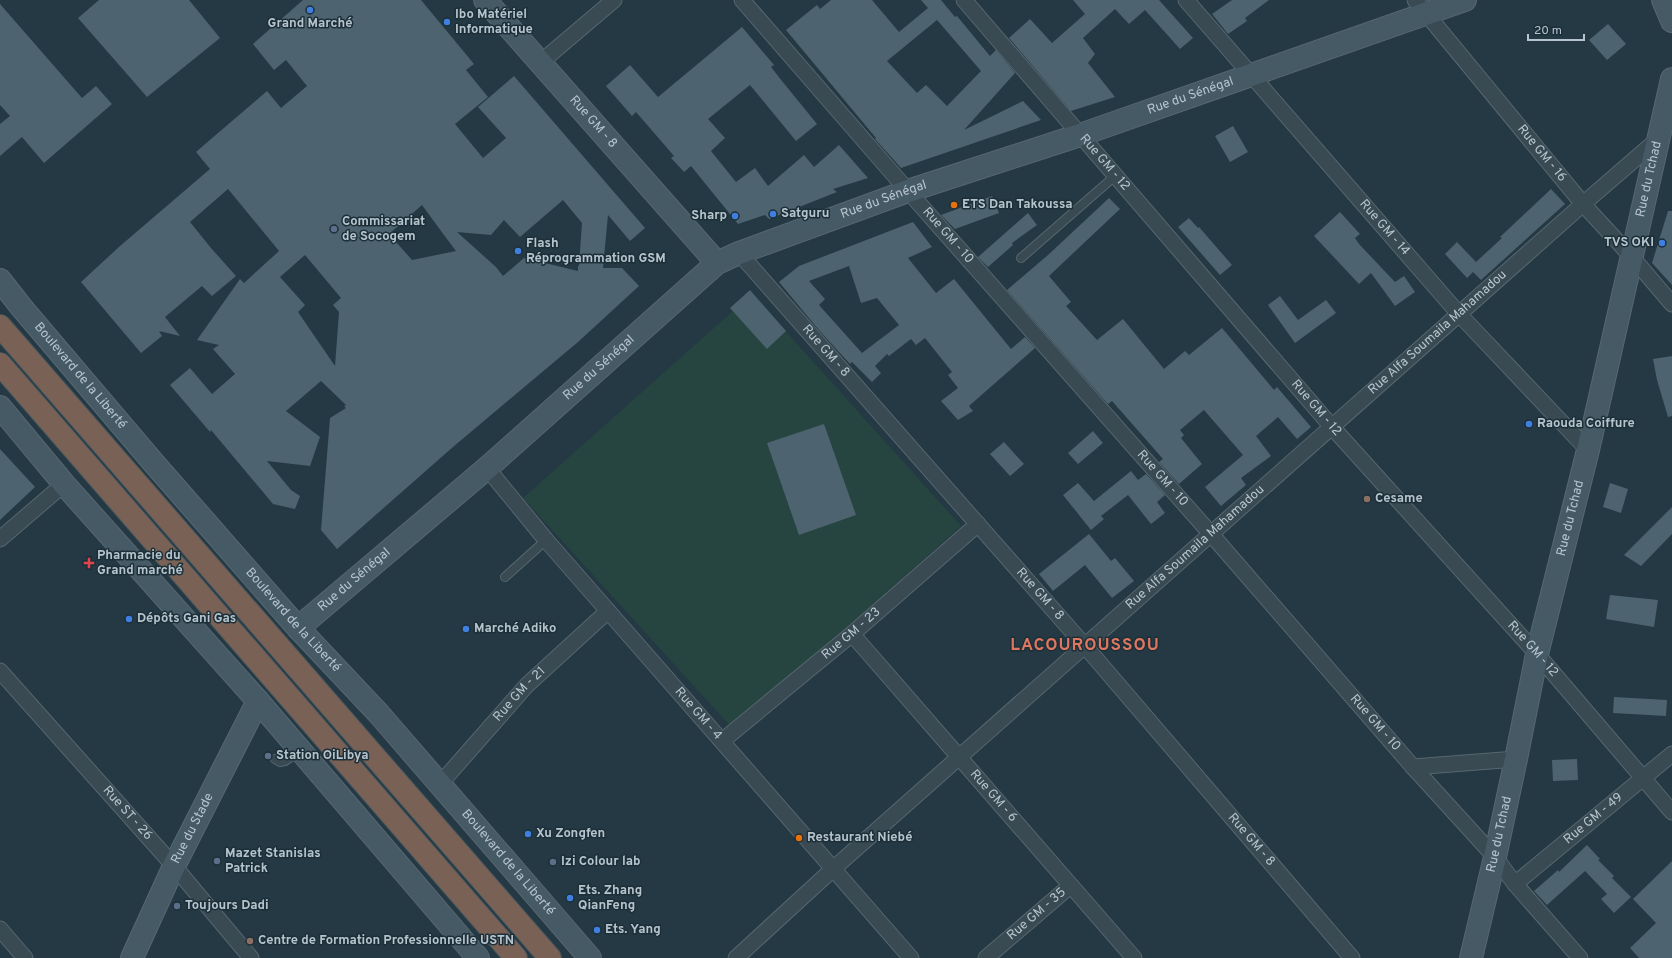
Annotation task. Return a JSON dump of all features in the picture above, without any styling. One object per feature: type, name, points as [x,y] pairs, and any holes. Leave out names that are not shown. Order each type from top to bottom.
[{"type":"highway","name":"Boulevard de la Liberté","points":[[0,326],[550,958]]},
{"type":"highway","points":[[0,364],[516,958]]},
{"type":"street","name":"Rue GM - 8","points":[[484,0],[541,62],[717,263]]},
{"type":"street","points":[[541,62],[614,0]]},
{"type":"street","name":"Rue GM - 10","points":[[742,0],[908,191],[1211,534],[1413,767],[1495,857],[1515,884],[1580,958]]},
{"type":"street","name":"Rue GM - 12","points":[[964,0],[1332,427],[1536,654],[1672,812]]},
{"type":"street","name":"Rue GM - 14","points":[[1186,0],[1459,314],[1588,450]]},
{"type":"street","name":"Rue du Sénégal","points":[[298,628],[487,468],[717,263],[739,253],[908,191],[1080,135],[1251,75],[1421,7],[1465,0]]},
{"type":"street","points":[[1663,0],[1672,21]]},
{"type":"street","name":"Rue GM - 16","points":[[1421,7],[1583,204],[1631,256],[1672,304]]},
{"type":"street","name":"Rue du Tchad","points":[[1471,958],[1516,759],[1536,654],[1588,450],[1672,79]]},
{"type":"street","name":"Rue Alfa Soumaila Mahamadou","points":[[736,958],[833,869],[1657,140]]},
{"type":"street","name":"Rue GM - 8","points":[[739,253],[1085,646],[1352,958]]},
{"type":"street","name":"Boulevard de la Liberté","points":[[0,280],[152,461],[298,628],[379,714],[590,958]]},
{"type":"street","points":[[0,407],[64,484],[258,701],[478,958]]},
{"type":"street","name":"Rue GM - 4","points":[[487,468],[546,540],[911,958]]},
{"type":"street","points":[[0,539],[64,484]]},
{"type":"street","name":"Rue GM - 23","points":[[722,741],[852,634],[978,524]]},
{"type":"street","name":"Rue GM - 21","points":[[440,784],[527,685],[608,611]]},
{"type":"street","name":"Rue GM - 6","points":[[852,634],[958,758],[1134,958]]},
{"type":"street","name":"Rue ST - 26","points":[[0,671],[174,866],[251,958]]},
{"type":"street","name":"Rue du Stade","points":[[132,958],[174,866],[243,736],[258,701]]},
{"type":"street","name":"Rue GM - 49","points":[[1515,884],[1672,754]]},
{"type":"street","points":[[1413,767],[1516,759]]},
{"type":"street","name":"Rue GM - 35","points":[[986,958],[1070,886]]},
{"type":"street","points":[[0,929],[26,958]]},
{"type":"lane","points":[[1021,258],[1115,176]]},
{"type":"lane","points":[[505,577],[546,540]]},
{"type":"lane","points":[[275,759],[280,762],[285,761],[301,751]]},
{"type":"green space","points":[[752,294],[961,526],[733,729],[523,498]]},
{"type":"building","points":[[99,0],[189,0],[220,38],[147,97],[78,18]]},
{"type":"building","points":[[303,0],[421,0],[474,64],[466,70],[488,97],[455,124],[483,158],[506,138],[478,107],[514,76],[645,228],[630,241],[608,215],[603,268],[622,268],[639,286],[578,342],[453,447],[337,549],[321,530],[330,418],[346,408],[344,406],[346,405],[321,381],[286,411],[320,437],[310,466],[267,461],[291,490],[300,496],[295,509],[273,504],[211,430],[210,432],[170,385],[190,368],[212,394],[235,374],[213,349],[219,345],[197,340],[240,279],[244,283],[279,251],[228,189],[190,222],[236,276],[212,296],[202,286],[165,317],[180,336],[159,331],[162,336],[141,353],[81,282],[120,246],[210,169],[196,152],[267,91],[281,108],[307,86],[286,60],[274,70],[253,44]],"holes":[[[563,200],[582,223],[578,271],[524,258],[503,276],[496,267],[457,232],[491,235],[504,220],[520,237]],[[422,205],[441,231],[456,251],[412,260],[389,234]],[[305,255],[341,298],[333,305],[339,312],[335,366],[298,312],[305,305],[280,277]]]},
{"type":"building","points":[[831,0],[872,0],[899,32],[928,8],[921,0],[941,0],[955,17],[957,16],[990,56],[996,50],[1015,73],[964,130],[1023,101],[1041,120],[901,168],[875,139],[876,138],[786,30],[817,5],[820,9]],"holes":[[[937,20],[981,71],[947,106],[926,85],[917,93],[887,61]]]},
{"type":"building","points":[[1073,0],[1159,0],[1193,38],[1180,49],[1145,10],[1129,24],[1115,9],[1083,38],[1095,54],[1088,63],[1115,97],[1071,111],[1009,38],[1030,19],[1052,43],[1085,14]]},
{"type":"building","points":[[1232,0],[1269,0],[1245,18],[1247,21],[1228,34],[1212,14]]},
{"type":"building","points":[[0,4],[82,98],[96,86],[112,104],[44,163],[22,137],[0,156],[0,124],[10,116],[0,105]]},
{"type":"building","points":[[1608,24],[1626,44],[1607,60],[1589,40]]},
{"type":"building","points":[[742,27],[774,65],[771,67],[817,124],[796,141],[750,85],[708,119],[725,138],[711,151],[736,182],[755,168],[768,186],[804,155],[814,167],[839,145],[868,178],[833,189],[837,192],[769,219],[765,215],[738,224],[691,166],[684,172],[671,158],[674,156],[636,112],[632,116],[606,86],[630,65],[658,97]]},
{"type":"building","points":[[1233,126],[1248,152],[1230,162],[1215,136]]},
{"type":"building","points":[[1551,189],[1565,204],[1481,280],[1473,272],[1467,278],[1445,254],[1457,242],[1476,262]]},
{"type":"building","points":[[992,196],[999,213],[955,229],[941,215]]},
{"type":"building","points":[[1109,198],[1120,209],[1049,276],[1071,302],[1066,306],[1097,340],[1123,319],[1164,369],[1185,351],[1189,355],[1222,328],[1274,390],[1277,387],[1311,427],[1297,439],[1278,417],[1256,436],[1271,456],[1241,478],[1246,485],[1221,506],[1205,487],[1243,455],[1204,410],[1180,430],[1184,435],[1181,438],[1202,464],[1179,484],[1159,462],[1163,459],[1112,401],[1108,404],[1007,290],[1048,255]]},
{"type":"building","points":[[1668,211],[1672,211],[1672,285],[1652,263]]},
{"type":"building","points":[[1340,212],[1360,234],[1355,238],[1359,244],[1395,282],[1404,276],[1415,292],[1395,306],[1371,273],[1359,284],[1314,236]]},
{"type":"building","points":[[1028,213],[1037,225],[1012,243],[1013,245],[988,267],[978,257]]},
{"type":"building","points":[[1189,218],[1198,228],[1199,227],[1232,265],[1220,275],[1178,227]]},
{"type":"building","points":[[913,222],[932,247],[908,258],[936,293],[954,279],[1011,349],[1025,337],[1035,348],[969,406],[973,411],[958,420],[941,401],[958,388],[948,375],[952,372],[925,338],[916,345],[911,339],[889,356],[887,354],[875,366],[881,373],[872,382],[852,362],[850,364],[818,329],[779,282],[799,266]],"holes":[[[849,266],[861,303],[877,298],[899,325],[862,353],[819,305],[825,299],[809,281]]]},
{"type":"building","points":[[750,290],[786,331],[767,349],[730,308]]},
{"type":"building","points":[[1280,296],[1298,320],[1326,300],[1336,313],[1295,343],[1268,305]]},
{"type":"building","points":[[1672,356],[1672,416],[1668,417],[1657,380],[1653,359]]},
{"type":"building","points":[[824,424],[856,515],[799,535],[767,443]]},
{"type":"building","points":[[1093,431],[1103,443],[1078,464],[1068,453]]},
{"type":"building","points":[[1004,442],[1024,464],[1010,476],[990,454]]},
{"type":"building","points":[[0,449],[35,487],[0,520]]},
{"type":"building","points":[[1131,471],[1138,480],[1146,474],[1165,495],[1157,502],[1165,513],[1151,524],[1128,495],[1101,516],[1104,519],[1091,530],[1063,495],[1078,483],[1094,501]]},
{"type":"building","points":[[1610,483],[1628,489],[1621,513],[1603,507]]},
{"type":"building","points":[[1672,507],[1672,534],[1641,566],[1624,555]]},
{"type":"building","points":[[1089,534],[1111,561],[1115,558],[1134,581],[1112,598],[1085,565],[1053,591],[1039,574]]},
{"type":"building","points":[[1610,595],[1658,600],[1654,627],[1606,619]]},
{"type":"building","points":[[1614,697],[1667,700],[1666,716],[1613,713]]},
{"type":"building","points":[[1577,759],[1578,780],[1553,781],[1552,760]]},
{"type":"building","points":[[1587,845],[1600,859],[1598,860],[1614,876],[1612,878],[1631,897],[1614,913],[1601,899],[1607,894],[1585,871],[1547,905],[1534,891],[1558,870],[1559,872]]},
{"type":"building","points":[[1672,861],[1672,958],[1639,958],[1630,948],[1656,923],[1633,899]]},
{"type":"place","name":"Grand Marché","points":[[310,10]]},
{"type":"place","name":"Ibo Matériel Informatique","points":[[447,22]]},
{"type":"place","name":"ETS Dan Takoussa","points":[[954,205]]},
{"type":"place","name":"Satguru","points":[[773,214]]},
{"type":"place","name":"Sharp","points":[[735,216]]},
{"type":"place","name":"Commissariat de Socogem","points":[[334,229]]},
{"type":"place","name":"TVS OKI","points":[[1662,243]]},
{"type":"place","name":"Flash Réprogrammation GSM","points":[[518,251]]},
{"type":"place","name":"Raouda Coiffure","points":[[1529,424]]},
{"type":"place","name":"Cesame","points":[[1367,499]]},
{"type":"place","name":"Pharmacie du Grand marché","points":[[89,563]]},
{"type":"place","name":"Dépôts Gani Gas","points":[[129,619]]},
{"type":"place","name":"Marché Adiko","points":[[466,629]]},
{"type":"place","name":"Station OiLibya","points":[[268,756]]},
{"type":"place","name":"Xu Zongfen","points":[[528,834]]},
{"type":"place","name":"Restaurant Niebé","points":[[799,838]]},
{"type":"place","name":"Mazet Stanislas Patrick","points":[[217,861]]},
{"type":"place","name":"Izi Colour lab","points":[[553,862]]},
{"type":"place","name":"Ets. Zhang QianFeng","points":[[570,898]]},
{"type":"place","name":"Toujours Dadi","points":[[177,906]]},
{"type":"place","name":"Ets. Yang","points":[[597,930]]},
{"type":"place","name":"Centre de Formation Professionnelle USTN","points":[[250,941]]},
{"type":"district","name":"LACOUROUSSOU","points":[[1085,646]]}]
